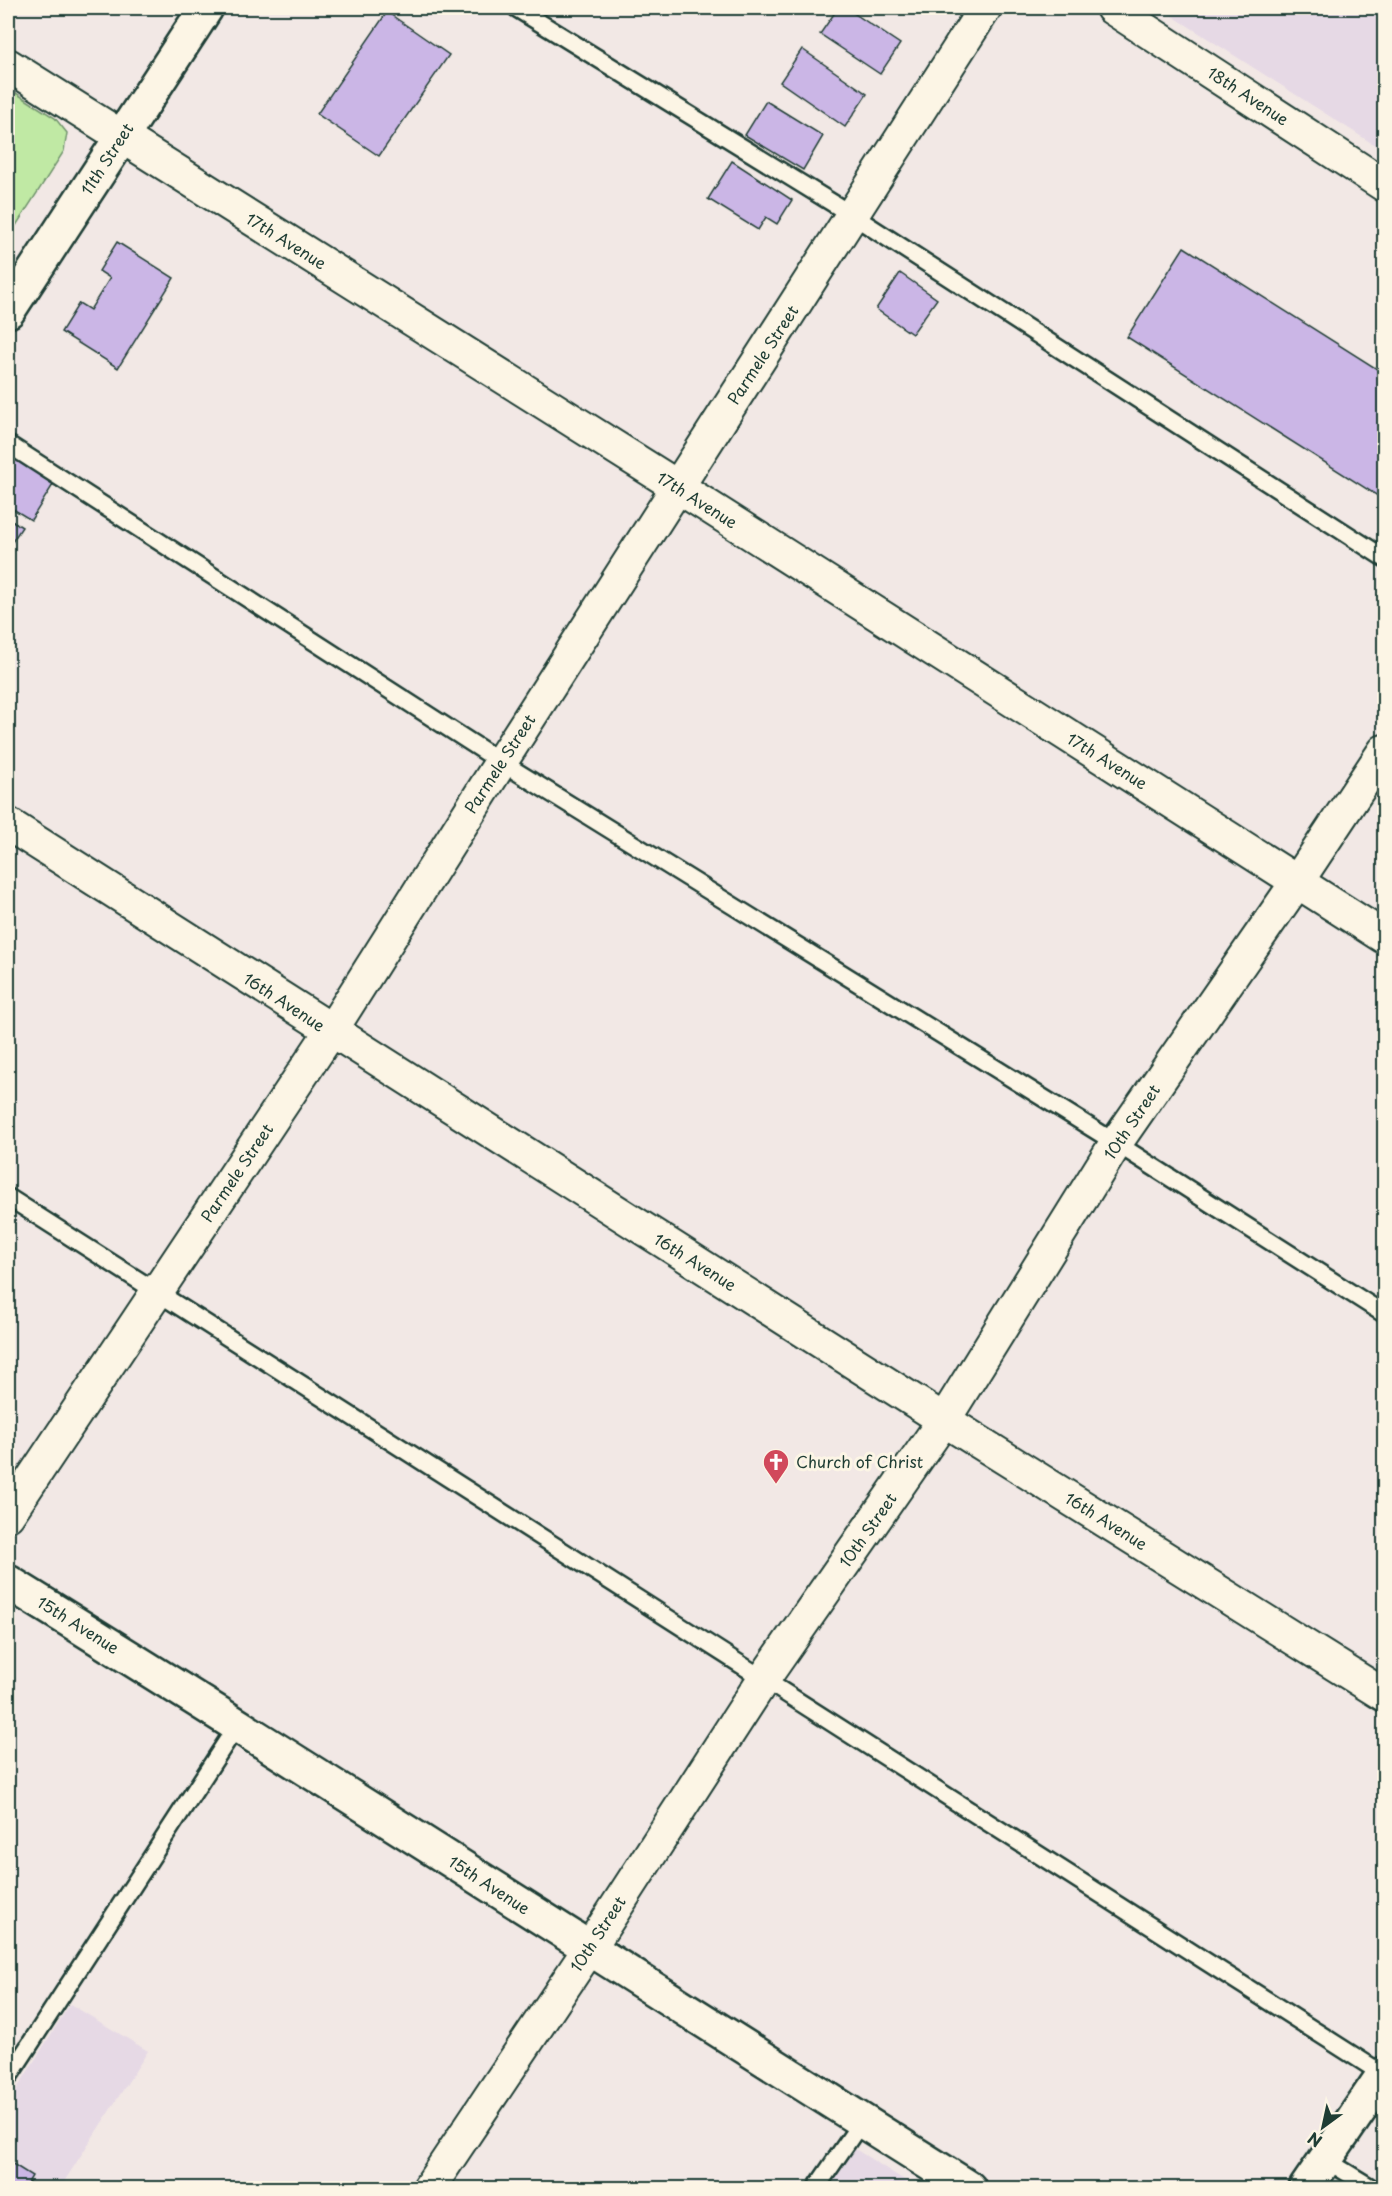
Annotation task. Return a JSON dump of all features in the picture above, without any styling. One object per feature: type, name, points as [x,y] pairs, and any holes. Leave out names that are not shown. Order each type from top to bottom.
[{"type":"main road","name":"11th Street","points":[[8,311],[206,8]]},
{"type":"main road","name":"15th Avenue","points":[[8,1581],[238,1724],[589,1949],[969,2188]]},
{"type":"main road","points":[[1306,2188],[1384,2074]]},
{"type":"street","name":"Parmele Street","points":[[8,1515],[331,1031],[985,8]]},
{"type":"street","name":"18th Avenue","points":[[1112,8],[1384,185]]},
{"type":"street","name":"17th Avenue","points":[[8,65],[678,487],[1384,937]]},
{"type":"street","name":"10th Street","points":[[429,2188],[589,1949],[764,1680],[944,1420],[1116,1143],[1297,882],[1384,751]]},
{"type":"street","name":"16th Avenue","points":[[8,824],[944,1420],[1384,1695]]},
{"type":"lane","points":[[516,8],[852,215],[1384,558]]},
{"type":"lane","points":[[8,444],[501,762],[1116,1143],[1384,1314]]},
{"type":"lane","points":[[8,1197],[1384,2074]]},
{"type":"lane","points":[[8,2078],[238,1724]]},
{"type":"lane","points":[[816,2188],[862,2121]]},
{"type":"lane","points":[[1326,2160],[1372,2188]]},
{"type":"shaded area","points":[[1160,8],[1384,8],[1384,151]]},
{"type":"shaded area","points":[[70,2004],[148,2051],[60,2188],[8,2188],[8,2103]]},
{"type":"shaded area","points":[[855,2149],[917,2188],[829,2188]]},
{"type":"green space","points":[[8,88],[55,118],[67,133],[64,151],[8,238]]},
{"type":"building","points":[[838,8],[846,8],[900,44],[880,74],[820,34]]},
{"type":"building","points":[[387,12],[449,55],[379,156],[317,114]]},
{"type":"building","points":[[802,49],[867,94],[845,127],[780,82]]},
{"type":"building","points":[[766,101],[823,136],[803,170],[745,135]]},
{"type":"building","points":[[732,161],[792,200],[777,224],[766,217],[758,230],[708,199]]},
{"type":"building","points":[[117,242],[174,278],[118,368],[61,332],[79,303],[90,310],[110,278],[99,271]]},
{"type":"building","points":[[1184,247],[1380,371],[1384,365],[1384,500],[1127,337]]},
{"type":"building","points":[[900,273],[937,299],[912,334],[876,309]]},
{"type":"building","points":[[8,449],[56,480],[31,520],[8,506]]},
{"type":"building","points":[[8,518],[22,527],[8,548]]},
{"type":"building","points":[[8,2161],[32,2176],[25,2188],[8,2188]]},
{"type":"place","name":"Church of Christ","points":[[776,1485]]}]
